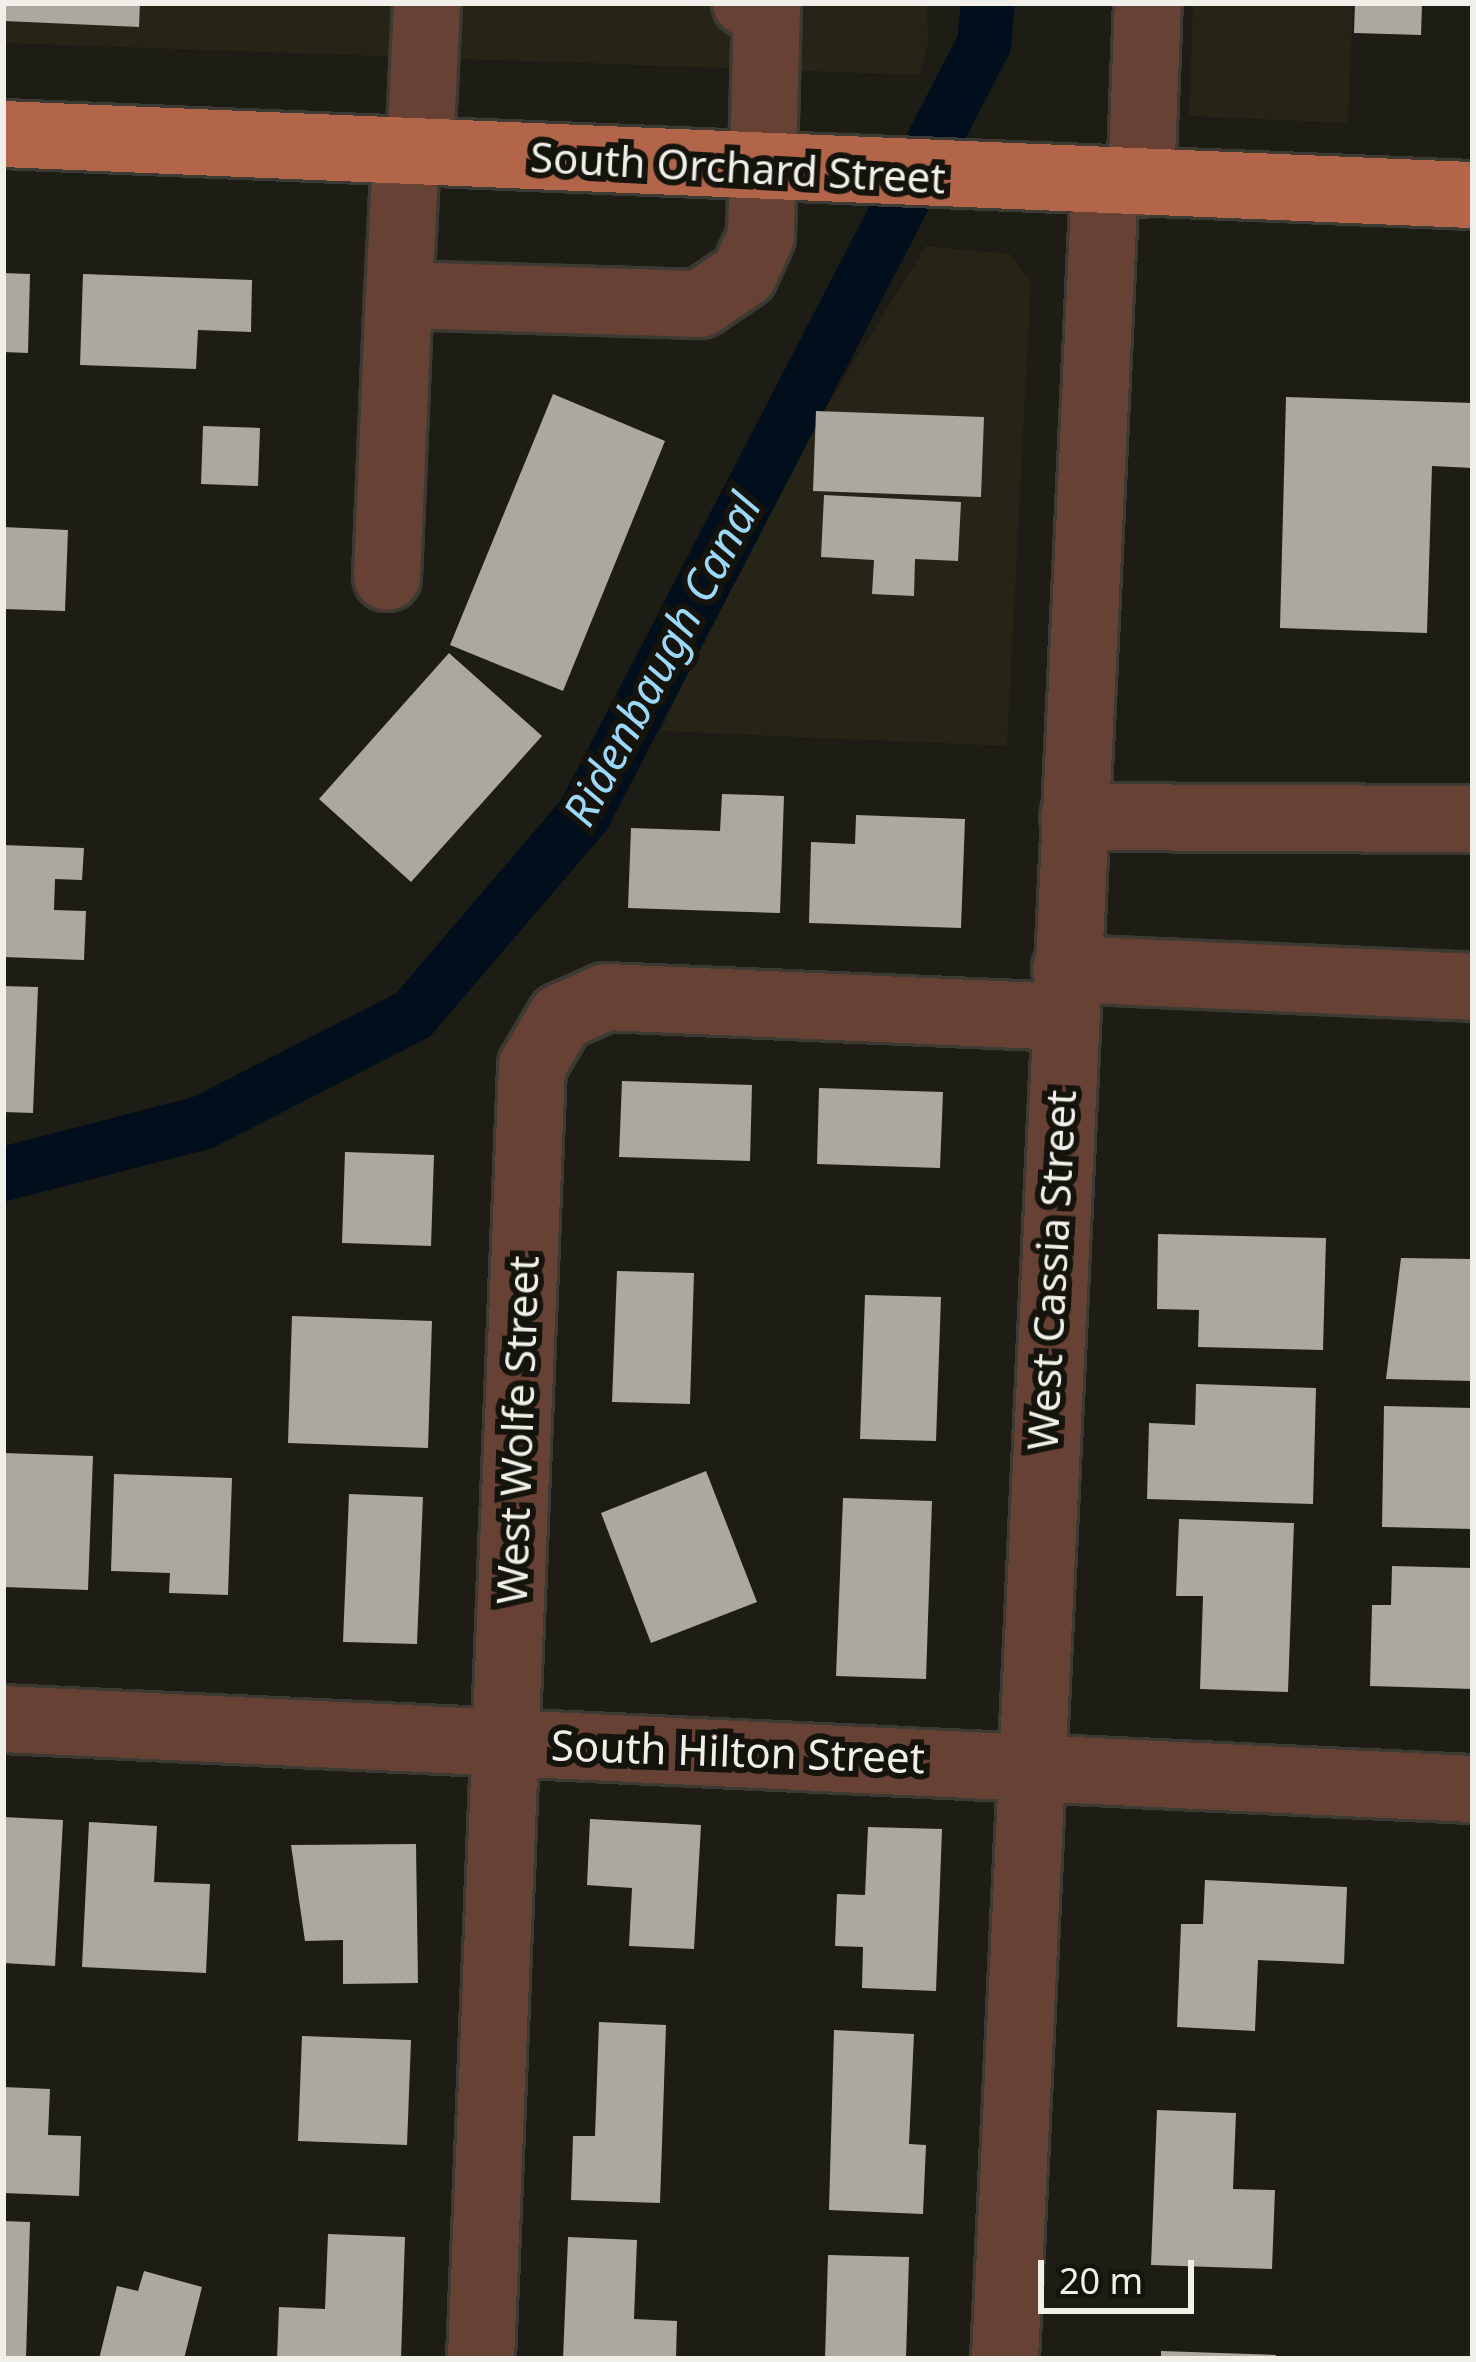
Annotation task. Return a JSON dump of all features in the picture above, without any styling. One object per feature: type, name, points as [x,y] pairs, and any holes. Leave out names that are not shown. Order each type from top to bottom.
[{"type":"main road","name":"South Orchard Street","points":[[3,134],[952,177],[1473,195]]},
{"type":"street","points":[[387,577],[399,296],[428,3]]},
{"type":"street","points":[[399,296],[700,304],[744,274],[761,236],[767,4],[746,3]]},
{"type":"street","name":"West Cassia Street","points":[[1005,2359],[1025,1763],[1074,818],[1123,183],[1148,3]]},
{"type":"street","points":[[1074,818],[1473,819]]},
{"type":"street","name":"West Wolfe Street","points":[[481,2359],[532,1066],[561,1017],[607,997],[1473,987]]},
{"type":"street","name":"South Hilton Street","points":[[3,1719],[1025,1763],[1473,1789]]},
{"type":"shaded area","points":[[3,3],[927,3],[928,44],[920,75],[3,43]]},
{"type":"shaded area","points":[[1193,3],[1353,3],[1348,123],[1189,116]]},
{"type":"shaded area","points":[[926,246],[1010,254],[1031,283],[1007,746],[661,731],[756,519]]},
{"type":"building","points":[[4,3],[140,3],[139,27],[4,21]]},
{"type":"building","points":[[1355,3],[1422,3],[1421,35],[1354,33]]},
{"type":"building","points":[[3,273],[30,274],[28,353],[3,352]]},
{"type":"building","points":[[83,274],[252,280],[251,332],[198,330],[196,369],[80,365]]},
{"type":"building","points":[[553,394],[665,441],[563,691],[450,645]]},
{"type":"building","points":[[1286,397],[1473,403],[1473,468],[1432,466],[1427,633],[1280,628]]},
{"type":"building","points":[[816,411],[984,417],[981,497],[813,491]]},
{"type":"building","points":[[203,426],[260,428],[258,486],[201,484]]},
{"type":"building","points":[[824,495],[961,502],[958,561],[915,559],[914,596],[872,594],[874,560],[821,557]]},
{"type":"building","points":[[3,527],[68,530],[65,611],[3,609]]},
{"type":"building","points":[[449,653],[542,736],[411,882],[319,799]]},
{"type":"building","points":[[722,794],[784,796],[780,913],[628,908],[631,828],[720,831]]},
{"type":"building","points":[[856,815],[965,819],[961,928],[809,923],[811,842],[855,844]]},
{"type":"building","points":[[3,845],[84,848],[82,880],[55,879],[54,910],[86,911],[84,960],[3,957]]},
{"type":"building","points":[[3,986],[38,987],[33,1113],[3,1112]]},
{"type":"building","points":[[622,1081],[752,1085],[750,1161],[619,1157]]},
{"type":"building","points":[[819,1088],[943,1092],[940,1168],[817,1164]]},
{"type":"building","points":[[345,1152],[434,1155],[431,1246],[342,1243]]},
{"type":"building","points":[[1158,1234],[1326,1238],[1323,1350],[1198,1347],[1199,1310],[1157,1309]]},
{"type":"building","points":[[1401,1258],[1473,1259],[1473,1381],[1386,1379]]},
{"type":"building","points":[[617,1271],[694,1273],[690,1404],[612,1402]]},
{"type":"building","points":[[865,1295],[941,1297],[936,1441],[860,1439]]},
{"type":"building","points":[[292,1316],[432,1321],[428,1448],[288,1443]]},
{"type":"building","points":[[1196,1384],[1316,1388],[1313,1504],[1147,1499],[1149,1423],[1195,1425]]},
{"type":"building","points":[[1384,1406],[1473,1408],[1473,1529],[1382,1527]]},
{"type":"building","points":[[3,1453],[93,1456],[88,1590],[3,1587]]},
{"type":"building","points":[[706,1471],[757,1602],[651,1643],[601,1513]]},
{"type":"building","points":[[114,1474],[232,1478],[228,1595],[169,1593],[170,1573],[111,1571]]},
{"type":"building","points":[[349,1494],[423,1497],[417,1644],[343,1642]]},
{"type":"building","points":[[843,1498],[932,1501],[926,1679],[836,1676]]},
{"type":"building","points":[[1179,1519],[1294,1523],[1288,1692],[1200,1689],[1203,1596],[1176,1596]]},
{"type":"building","points":[[1392,1566],[1473,1568],[1473,1689],[1370,1686],[1372,1605],[1391,1605]]},
{"type":"building","points":[[3,1817],[63,1820],[55,1966],[3,1963]]},
{"type":"building","points":[[590,1819],[701,1825],[694,1949],[629,1946],[632,1888],[587,1885]]},
{"type":"building","points":[[89,1822],[157,1826],[154,1882],[210,1884],[206,1973],[82,1967]]},
{"type":"building","points":[[868,1827],[942,1829],[936,1991],[862,1988],[863,1947],[835,1946],[837,1894],[865,1895]]},
{"type":"building","points":[[416,1844],[418,1983],[343,1984],[343,1940],[305,1941],[291,1845]]},
{"type":"building","points":[[1205,1880],[1347,1887],[1344,1964],[1258,1960],[1255,2031],[1177,2027],[1181,1924],[1203,1924]]},
{"type":"building","points":[[599,2022],[666,2025],[660,2203],[571,2200],[573,2136],[595,2136]]},
{"type":"building","points":[[834,2030],[914,2034],[909,2144],[926,2145],[923,2214],[829,2210]]},
{"type":"building","points":[[302,2036],[411,2040],[407,2145],[298,2141]]},
{"type":"building","points":[[3,2087],[50,2089],[48,2135],[81,2136],[79,2196],[3,2193]]},
{"type":"building","points":[[1157,2110],[1236,2113],[1233,2189],[1275,2190],[1272,2269],[1151,2265]]},
{"type":"building","points":[[3,2221],[30,2222],[26,2359],[3,2359]]},
{"type":"building","points":[[328,2234],[405,2237],[401,2359],[277,2359],[279,2307],[325,2309]]},
{"type":"building","points":[[568,2237],[637,2240],[634,2319],[677,2321],[676,2359],[563,2359]]},
{"type":"building","points":[[828,2255],[909,2257],[906,2359],[825,2359]]},
{"type":"building","points":[[144,2271],[202,2287],[184,2359],[99,2359],[117,2286],[138,2291]]},
{"type":"building","points":[[1161,2351],[1276,2355],[1276,2359],[1161,2359]]},
{"type":"waterway","name":"Ridenbaugh Canal","points":[[3,1174],[202,1123],[413,1015],[584,815],[984,44],[988,3]]}]
